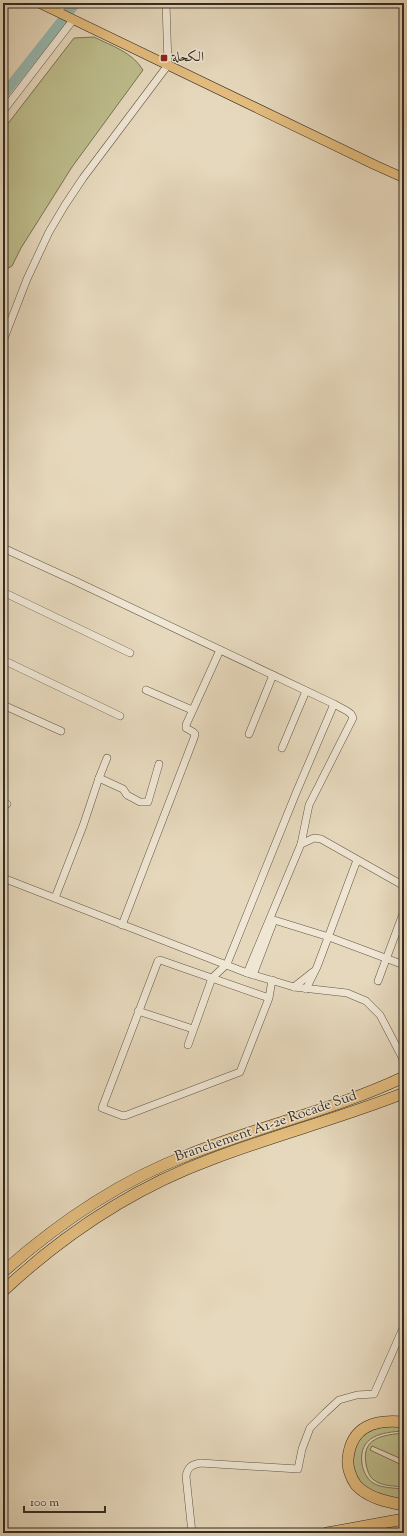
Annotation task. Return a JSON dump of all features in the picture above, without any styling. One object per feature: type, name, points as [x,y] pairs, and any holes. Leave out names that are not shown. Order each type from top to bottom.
[{"type":"highway","name":"Branchement A1-2e Rocade Sud","points":[[3,1272],[48,1235],[76,1215],[158,1168],[216,1144],[361,1096],[404,1077]]},
{"type":"highway","name":"Branchement A1-2e Rocade Sud","points":[[3,1291],[25,1270],[59,1242],[87,1223],[150,1186],[212,1159],[358,1111],[404,1093]]},
{"type":"highway","points":[[404,1422],[382,1421],[372,1424],[362,1430],[354,1437],[349,1448],[348,1462],[351,1475],[356,1484],[366,1493],[383,1501],[404,1504]]},
{"type":"highway","points":[[327,1533],[404,1519]]},
{"type":"highway","points":[[360,1533],[383,1527],[404,1525]]},
{"type":"main road","points":[[39,3],[404,178]]},
{"type":"street","points":[[56,11],[66,3]]},
{"type":"street","points":[[3,341],[26,279],[49,232],[83,178],[168,65],[166,3]]},
{"type":"street","points":[[3,111],[73,20]]},
{"type":"street","points":[[3,548],[334,704],[351,714],[353,718],[309,805],[301,844],[250,974]]},
{"type":"street","points":[[3,592],[130,653]]},
{"type":"street","points":[[122,925],[194,738],[194,732],[186,728],[192,710],[220,650]]},
{"type":"street","points":[[3,660],[120,716]]},
{"type":"street","points":[[249,734],[273,675]]},
{"type":"street","points":[[146,690],[192,710]]},
{"type":"street","points":[[282,748],[306,691]]},
{"type":"street","points":[[188,1045],[212,978],[227,964],[296,793],[334,704]]},
{"type":"street","points":[[3,705],[61,731]]},
{"type":"street","points":[[55,898],[107,758]]},
{"type":"street","points":[[99,778],[123,789],[127,796],[140,802],[148,802],[159,764]]},
{"type":"street","points":[[301,844],[314,838],[321,839],[404,886]]},
{"type":"street","points":[[306,989],[329,937],[357,860]]},
{"type":"street","points":[[3,878],[250,974],[294,987],[347,993],[366,1001],[380,1015],[403,1058]]},
{"type":"street","points":[[378,982],[404,911]]},
{"type":"street","points":[[250,974],[274,920],[329,937],[404,965]]},
{"type":"street","points":[[270,998],[158,960],[102,1108],[123,1116],[240,1072],[270,998],[272,980]]},
{"type":"street","points":[[294,987],[316,969]]},
{"type":"street","points":[[138,1011],[193,1029]]},
{"type":"street","points":[[192,1533],[186,1476],[188,1469],[192,1465],[200,1463],[298,1469],[302,1449],[310,1428],[325,1413],[339,1400],[357,1395],[374,1394],[404,1326]]},
{"type":"shaded area","points":[[94,37],[127,54],[143,70],[72,167],[21,248],[12,266],[3,271],[3,130],[74,38]]},
{"type":"shaded area","points":[[404,1426],[404,1431],[380,1434],[373,1437],[364,1447],[362,1464],[366,1475],[373,1483],[388,1488],[404,1489],[404,1502],[377,1494],[359,1482],[352,1465],[356,1442],[362,1435],[379,1427]]},
{"type":"shaded area","points":[[404,1433],[404,1460],[372,1446],[370,1450],[404,1466],[404,1487],[380,1483],[372,1479],[368,1473],[366,1464],[365,1455],[367,1448],[376,1439]]},
{"type":"waterway","points":[[3,95],[76,3]]},
{"type":"place","name":"الكحلة","points":[[164,58]]}]
